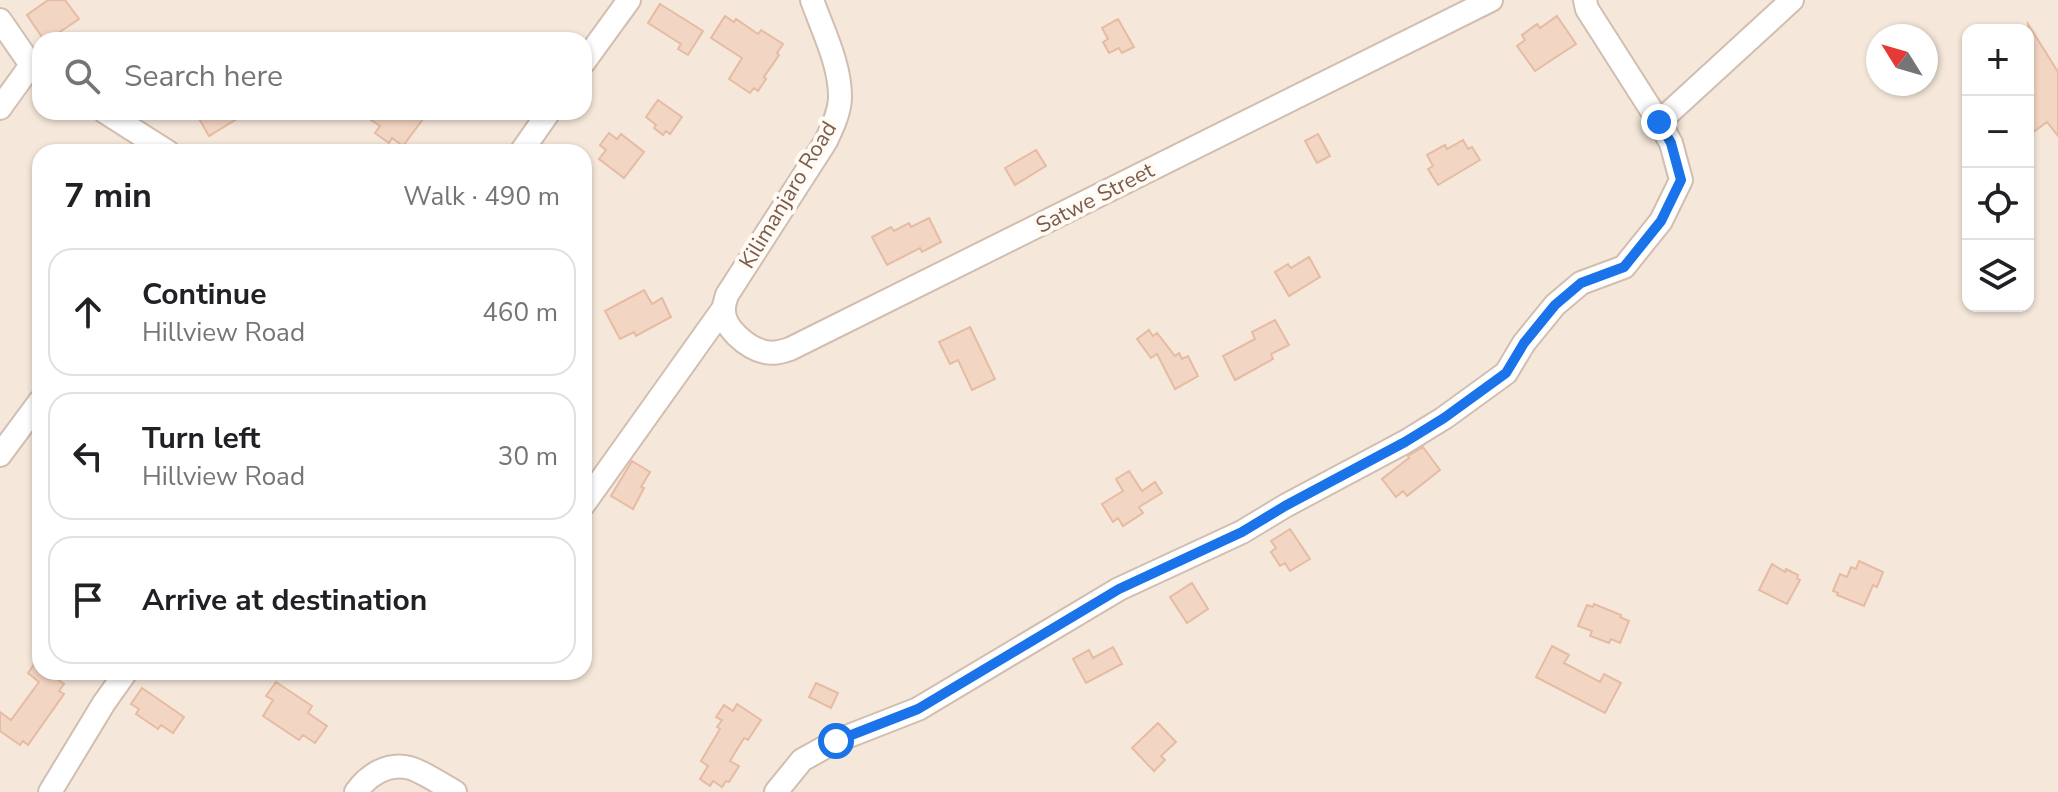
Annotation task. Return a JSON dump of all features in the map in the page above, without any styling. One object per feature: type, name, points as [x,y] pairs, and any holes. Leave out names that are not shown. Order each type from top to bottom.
[{"type":"street","points":[[592,51],[629,0]]},
{"type":"street","name":"Kilimanjaro Road","points":[[592,493],[725,302],[836,121],[840,100],[837,72],[812,0]]},
{"type":"street","name":"Satwe Street","points":[[725,302],[727,323],[740,338],[762,352],[776,353],[790,349],[1491,0]]},
{"type":"street","points":[[776,792],[802,760],[836,741],[918,709],[1119,589],[1242,532],[1444,418],[1506,373],[1524,343],[1555,305],[1581,283],[1624,267],[1661,221],[1681,180],[1671,143],[1587,9],[1585,0]]},
{"type":"street","points":[[1659,122],[1792,0]]},
{"type":"street","points":[[0,20],[32,63]]},
{"type":"street","points":[[0,108],[32,72]]},
{"type":"street","points":[[118,120],[155,144]]},
{"type":"street","points":[[527,144],[543,120]]},
{"type":"street","points":[[0,455],[32,412]]},
{"type":"street","points":[[50,792],[120,680]]},
{"type":"street","points":[[356,792],[365,779],[385,768],[410,768],[455,792]]},
{"type":"shaded area","points":[[0,0],[2058,0],[2058,792],[0,792]]},
{"type":"building","points":[[48,0],[65,0],[79,19],[60,32],[39,32],[27,15]]},
{"type":"building","points":[[660,4],[703,31],[688,55],[678,49],[681,44],[648,23]]},
{"type":"building","points":[[725,16],[734,22],[736,19],[758,34],[761,30],[783,44],[758,91],[754,88],[750,93],[729,79],[742,58],[711,38]]},
{"type":"building","points":[[1557,16],[1576,44],[1535,71],[1517,46],[1525,40],[1522,35],[1537,24],[1540,28]]},
{"type":"building","points":[[1118,19],[1134,47],[1122,53],[1119,48],[1109,53],[1103,42],[1108,39],[1102,28]]},
{"type":"building","points":[[2034,34],[2058,72],[2058,136],[2047,122],[2034,132]]},
{"type":"building","points":[[658,100],[682,117],[670,134],[666,131],[663,135],[646,117]]},
{"type":"building","points":[[200,120],[235,120],[209,136]]},
{"type":"building","points":[[371,120],[422,120],[404,144],[392,138],[389,143],[375,133],[380,126]]},
{"type":"building","points":[[609,133],[617,139],[621,134],[644,152],[624,178],[599,159],[606,150],[600,145]]},
{"type":"building","points":[[1318,134],[1330,156],[1317,163],[1305,141]]},
{"type":"building","points":[[1463,140],[1480,160],[1438,185],[1428,169],[1433,166],[1427,155]]},
{"type":"building","points":[[1036,150],[1046,166],[1015,185],[1005,168]]},
{"type":"building","points":[[929,218],[941,242],[922,252],[920,248],[887,265],[872,237],[891,227],[894,231],[909,223],[911,227]]},
{"type":"building","points":[[1309,257],[1320,277],[1289,296],[1275,272],[1288,264],[1291,268]]},
{"type":"building","points":[[644,290],[652,304],[662,298],[671,317],[636,336],[634,332],[620,339],[605,311]]},
{"type":"building","points":[[1275,320],[1289,345],[1271,354],[1273,359],[1235,380],[1223,356],[1255,339],[1252,332]]},
{"type":"building","points":[[970,327],[995,379],[972,390],[958,360],[950,364],[939,342]]},
{"type":"building","points":[[1149,330],[1153,336],[1157,333],[1175,356],[1179,353],[1182,359],[1188,356],[1198,376],[1175,389],[1157,354],[1151,358],[1137,339]]},
{"type":"building","points":[[1423,447],[1440,470],[1407,496],[1403,491],[1396,497],[1382,479]]},
{"type":"building","points":[[632,461],[650,472],[633,509],[611,496]]},
{"type":"building","points":[[1129,471],[1142,491],[1155,482],[1162,493],[1139,507],[1143,513],[1123,526],[1118,518],[1113,522],[1102,504],[1123,491],[1116,479]]},
{"type":"building","points":[[1290,529],[1310,559],[1290,571],[1285,563],[1280,566],[1271,552],[1276,548],[1271,541]]},
{"type":"building","points":[[1859,561],[1883,572],[1864,606],[1833,591],[1840,574],[1847,577],[1851,567],[1856,569]]},
{"type":"building","points":[[1772,564],[1798,575],[1800,580],[1787,604],[1759,590]]},
{"type":"building","points":[[1192,583],[1208,609],[1187,623],[1170,597]]},
{"type":"building","points":[[1594,604],[1629,621],[1620,643],[1611,639],[1609,643],[1590,636],[1592,631],[1578,626],[1587,605],[1593,607]]},
{"type":"building","points":[[1552,646],[1569,655],[1564,663],[1600,682],[1604,674],[1621,683],[1605,713],[1536,677]]},
{"type":"building","points":[[1113,647],[1122,664],[1086,683],[1073,659],[1089,650],[1093,658]]},
{"type":"building","points":[[37,680],[58,680],[64,684],[59,691],[64,694],[28,745],[23,741],[20,745],[0,731],[0,712],[11,720],[39,682]]},
{"type":"building","points":[[276,682],[312,706],[308,713],[327,726],[315,743],[303,735],[299,740],[263,716],[273,700],[266,696]]},
{"type":"building","points":[[816,683],[838,693],[831,708],[809,697]]},
{"type":"building","points":[[142,688],[184,717],[173,733],[161,725],[158,729],[136,714],[139,709],[131,704]]},
{"type":"building","points":[[737,704],[761,720],[748,740],[744,738],[730,761],[739,766],[729,782],[726,781],[722,787],[713,781],[710,786],[700,779],[708,766],[701,761],[720,729],[717,727],[722,720],[716,717],[724,705],[733,711]]},
{"type":"building","points":[[1158,723],[1176,742],[1161,756],[1165,760],[1154,771],[1132,748]]},
{"type":"route","points":[[836,741],[918,709],[1119,589],[1242,532],[1405,442],[1506,373],[1524,343],[1555,305],[1581,283],[1624,267],[1661,221],[1681,180],[1671,143],[1659,122]]}]
